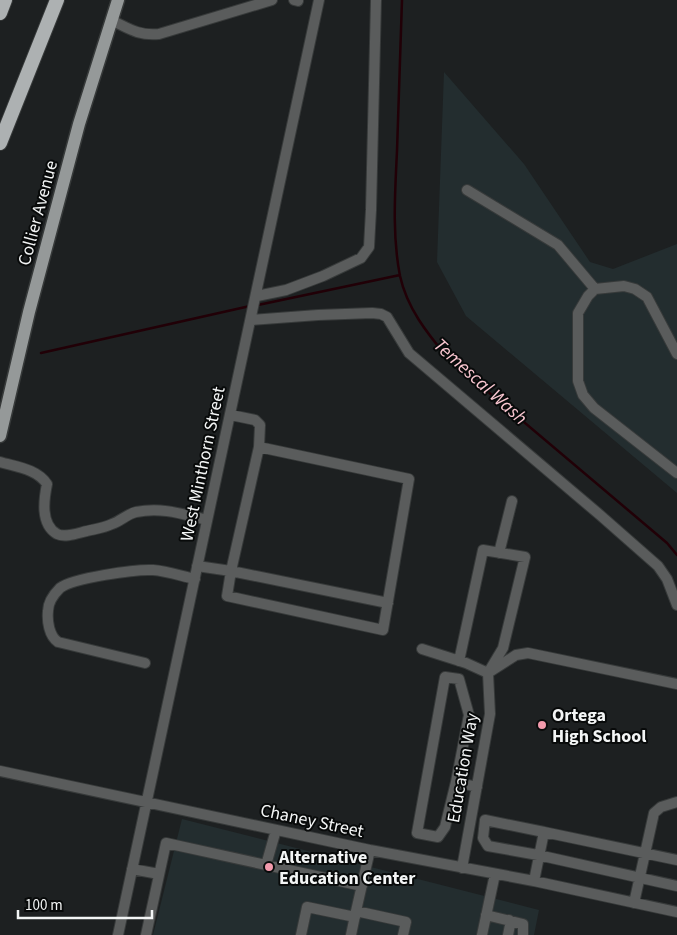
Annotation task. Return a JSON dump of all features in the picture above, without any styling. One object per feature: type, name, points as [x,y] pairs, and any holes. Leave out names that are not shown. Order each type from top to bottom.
[{"type":"highway","points":[[0,13],[5,0]]},
{"type":"highway","points":[[0,143],[56,0]]},
{"type":"main road","name":"Collier Avenue","points":[[0,436],[29,312],[79,124],[118,0]]},
{"type":"street","points":[[111,20],[135,32],[146,35],[159,34],[272,0]]},
{"type":"street","name":"West Minthorn Street","points":[[118,935],[145,802],[260,284],[319,0]]},
{"type":"street","points":[[257,296],[286,290],[323,276],[362,258],[369,247],[372,210],[376,0]]},
{"type":"street","points":[[466,190],[558,245],[595,289]]},
{"type":"street","points":[[677,354],[647,297],[635,289],[624,286],[595,289],[588,296],[578,313],[578,382],[583,395],[594,408],[677,473]]},
{"type":"street","points":[[251,324],[318,314],[372,313],[387,317],[409,353],[658,566],[667,580],[677,605]]},
{"type":"street","points":[[230,415],[255,420],[260,425],[259,447],[226,596],[383,630],[409,479],[259,447]]},
{"type":"street","points":[[0,462],[37,473],[43,478],[47,484],[44,504],[45,517],[57,534],[67,536],[105,528],[134,512],[158,510],[207,520]]},
{"type":"street","points":[[499,553],[512,501]]},
{"type":"street","points":[[459,661],[483,550],[525,557],[503,648],[488,673]]},
{"type":"street","points":[[197,566],[231,571],[388,603]]},
{"type":"street","points":[[145,663],[58,642],[52,635],[47,616],[48,606],[54,595],[61,587],[71,582],[113,574],[154,570],[194,579]]},
{"type":"street","points":[[422,649],[488,673]]},
{"type":"street","points":[[488,673],[516,655],[528,653],[677,684]]},
{"type":"street","name":"Education Way","points":[[462,868],[490,714],[488,673]]},
{"type":"street","points":[[445,677],[458,679],[469,715],[456,782],[445,827],[438,837],[417,833],[445,677]]},
{"type":"street","name":"Chaney Street","points":[[0,771],[370,850],[534,881],[677,912]]},
{"type":"street","points":[[456,782],[477,787]]},
{"type":"street","points":[[634,903],[654,813],[677,802]]},
{"type":"street","points":[[677,860],[486,820],[483,838],[488,846],[538,855],[677,886]]},
{"type":"street","points":[[266,865],[276,830]]},
{"type":"street","points":[[534,881],[544,832]]},
{"type":"street","points":[[146,935],[166,842],[362,886]]},
{"type":"street","points":[[351,935],[370,850]]},
{"type":"street","points":[[132,869],[159,874]]},
{"type":"street","points":[[482,935],[495,874]]},
{"type":"street","points":[[302,935],[308,907],[406,922],[403,935]]},
{"type":"street","points":[[486,915],[509,920],[523,930]]},
{"type":"street","points":[[508,935],[509,920]]},
{"type":"shaded area","points":[[444,72],[524,164],[590,262],[613,269],[677,244],[677,493],[466,316],[437,262]]},
{"type":"shaded area","name":"Alternative Education Center","points":[[182,819],[539,910],[534,935],[153,935]]},
{"type":"waterway","name":"Temescal Wash","points":[[402,0],[395,230],[397,261],[407,299],[425,329],[447,357],[667,543],[677,555]]},
{"type":"waterway","points":[[258,305],[400,275]]},
{"type":"waterway","points":[[41,353],[250,306]]},
{"type":"place","name":"Ortega High School","points":[[542,725]]},
{"type":"place","name":"Alternative Education Center","points":[[269,867]]}]
